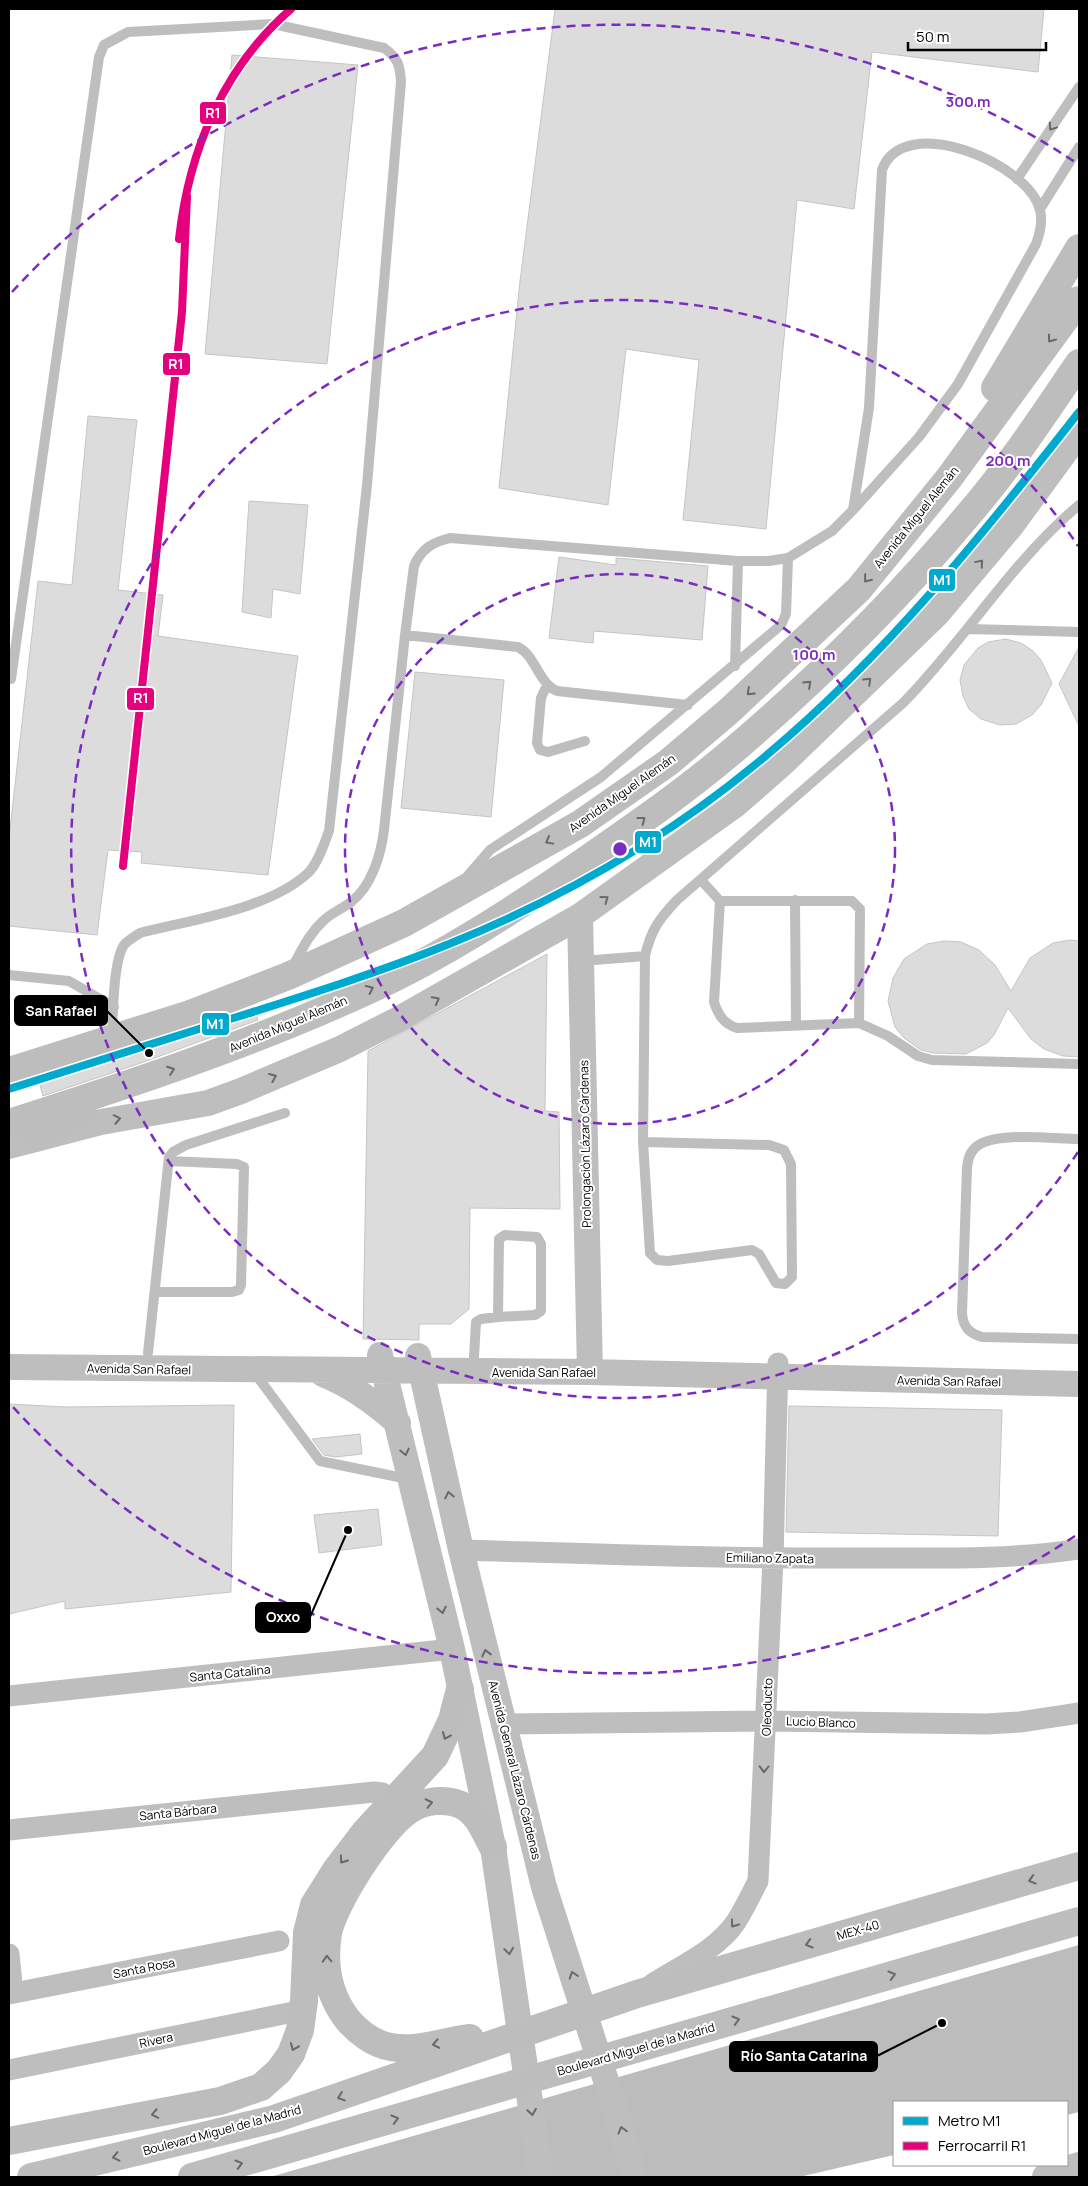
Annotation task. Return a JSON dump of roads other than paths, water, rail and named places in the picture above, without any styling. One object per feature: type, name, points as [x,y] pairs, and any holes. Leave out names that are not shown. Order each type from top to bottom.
[{"type":"highway","points":[[949,478],[973,425],[1079,248]]},
{"type":"highway","name":"Avenida Miguel Alemán","points":[[9,1071],[190,1014],[288,976],[404,923],[580,824],[684,749],[736,704],[859,589],[949,478],[1079,300]]},
{"type":"highway","name":"Avenida Miguel Alemán","points":[[9,1123],[144,1080],[274,1032],[372,988],[445,951],[549,886],[618,838],[733,751],[809,683],[898,593],[969,514],[1041,418],[1079,362]]},
{"type":"highway","points":[[35,1138],[144,1080]]},
{"type":"highway","points":[[460,1690],[452,1720],[435,1756],[394,1810],[346,1889],[332,1919],[327,1948],[328,1971],[333,1996],[341,2010],[363,2034],[379,2043],[392,2047],[418,2047],[536,2030]]},
{"type":"highway","points":[[9,2141],[193,2108],[220,2102],[261,2087],[279,2071],[291,2054],[300,2030],[303,2010],[306,1940],[314,1905],[336,1870],[365,1832],[394,1810],[439,1801],[458,1803],[472,1812],[492,1847]]},
{"type":"highway","name":"MEX-40","points":[[637,1994],[1079,1866]]},
{"type":"highway","name":"Boulevard Miguel de la Madrid","points":[[192,2177],[1079,1921]]},
{"type":"highway","name":"Boulevard Miguel de la Madrid","points":[[31,2177],[274,2119],[637,1994]]},
{"type":"highway","points":[[1046,2177],[1079,2166]]},
{"type":"street","points":[[9,1146],[93,1124],[208,1102],[240,1091],[340,1049],[399,1020],[580,916],[735,805],[760,785],[804,743],[936,615],[1011,526],[1079,433]]},
{"type":"street","name":"Prolongación Lázaro Cárdenas","points":[[580,916],[590,1366]]},
{"type":"street","name":"Avenida San Rafael","points":[[9,1352],[148,1353],[382,1363],[778,1370],[1079,1384]]},
{"type":"street","points":[[382,1363],[452,1649],[492,1847],[502,1902],[542,2177]]},
{"type":"street","name":"Avenida San Rafael","points":[[9,1367],[313,1370],[382,1363]]},
{"type":"street","name":"Avenida General Lázaro Cárdenas","points":[[420,1363],[461,1550],[544,1887],[619,2121],[634,2177]]},
{"type":"street","points":[[430,1410],[476,1365]]},
{"type":"street","name":"Avenida San Rafael","points":[[778,1370],[1079,1368]]},
{"type":"street","points":[[313,1370],[348,1384],[366,1396],[398,1423]]},
{"type":"street","name":"Oleoducto","points":[[637,1994],[714,1944],[726,1933],[735,1922],[758,1882],[773,1559],[778,1370]]},
{"type":"street","name":"Emiliano Zapata","points":[[461,1550],[773,1559],[973,1558],[1028,1556],[1079,1549]]},
{"type":"street","name":"Santa Catalina","points":[[9,1696],[452,1649]]},
{"type":"street","name":"Lucio Blanco","points":[[503,1724],[766,1720],[976,1724],[1020,1722],[1079,1713]]},
{"type":"street","name":"Santa Bárbara","points":[[9,1830],[347,1794],[382,1793],[394,1810]]},
{"type":"street","points":[[347,1794],[361,1808],[366,1823],[365,1832]]},
{"type":"street","name":"Santa Rosa","points":[[11,1994],[279,1941]]},
{"type":"street","points":[[9,1954],[11,1994]]},
{"type":"street","name":"Rivera","points":[[9,2070],[303,2010]]},
{"type":"lane","points":[[12,679],[96,76],[99,57],[104,45],[128,32],[273,24],[384,48],[395,56],[400,67],[401,82],[367,486],[329,830],[321,852],[310,871],[287,889],[255,904],[140,933],[129,940],[120,953],[112,1039]]},
{"type":"lane","points":[[1017,179],[1079,87]]},
{"type":"lane","points":[[288,976],[308,939],[324,920],[357,896],[377,861],[384,830],[414,566],[424,550],[439,540],[450,538],[738,561],[769,561],[788,558],[832,530],[853,510],[919,437],[958,384],[1036,244],[1041,220],[1040,209],[1034,196],[1017,179],[983,158],[963,149],[936,144],[908,146],[895,150],[886,159],[882,170],[869,408],[853,510]]},
{"type":"lane","points":[[1040,209],[1079,147]]},
{"type":"lane","points":[[643,1142],[769,1145],[784,1150],[791,1164],[792,1277],[785,1284],[776,1283],[758,1254],[752,1250],[668,1261],[656,1260],[650,1252],[643,1142],[645,956],[650,933],[662,915],[889,716],[924,681],[1039,543],[1079,504]]},
{"type":"lane","points":[[451,897],[473,867],[490,850],[593,783],[688,706],[784,622],[788,558]]},
{"type":"lane","points":[[734,666],[738,561]]},
{"type":"lane","points":[[968,629],[1079,632]]},
{"type":"lane","points":[[405,635],[518,647],[524,652],[547,685],[562,692],[688,706]]},
{"type":"lane","points":[[547,685],[541,698],[537,744],[540,750],[548,752],[585,741]]},
{"type":"lane","points":[[701,880],[720,901],[714,1002],[717,1013],[728,1025],[737,1028],[859,1023],[888,1036],[918,1056],[932,1060],[1079,1064]]},
{"type":"lane","points":[[795,900],[796,1026]]},
{"type":"lane","points":[[720,901],[852,900],[860,909],[859,1023]]},
{"type":"lane","points":[[581,961],[645,956]]},
{"type":"lane","points":[[9,975],[69,981],[114,1007]]},
{"type":"lane","points":[[148,1353],[169,1161],[173,1152],[186,1144],[285,1113]]},
{"type":"lane","points":[[1079,1139],[1000,1138],[977,1146],[972,1151],[967,1168],[962,1313],[964,1326],[969,1331],[982,1336],[1079,1339]]},
{"type":"lane","points":[[155,1292],[232,1292],[239,1290],[241,1285],[244,1167],[237,1164],[169,1161]]},
{"type":"lane","points":[[476,1365],[476,1322],[481,1319],[535,1315],[541,1311],[541,1244],[537,1237],[506,1235],[499,1240],[498,1317]]},
{"type":"lane","points":[[252,1370],[320,1461],[412,1480]]},
{"type":"metro line","name":"M1","points":[[9,1089],[307,995],[421,955],[492,926],[534,906],[616,862],[656,837],[695,811],[768,754],[812,716],[894,634],[970,547],[1079,412]]},
{"type":"rail line","name":"R1","points":[[179,239],[191,174],[213,113],[228,84],[246,57],[267,32],[291,9]]},
{"type":"rail line","name":"R1","points":[[123,866],[182,312],[187,196]]},
{"type":"place","name":"San Rafael","points":[[149,1053]]},
{"type":"place","name":"Oxxo","points":[[348,1530]]},
{"type":"place","name":"Río Santa Catarina","points":[[942,2023]]}]
